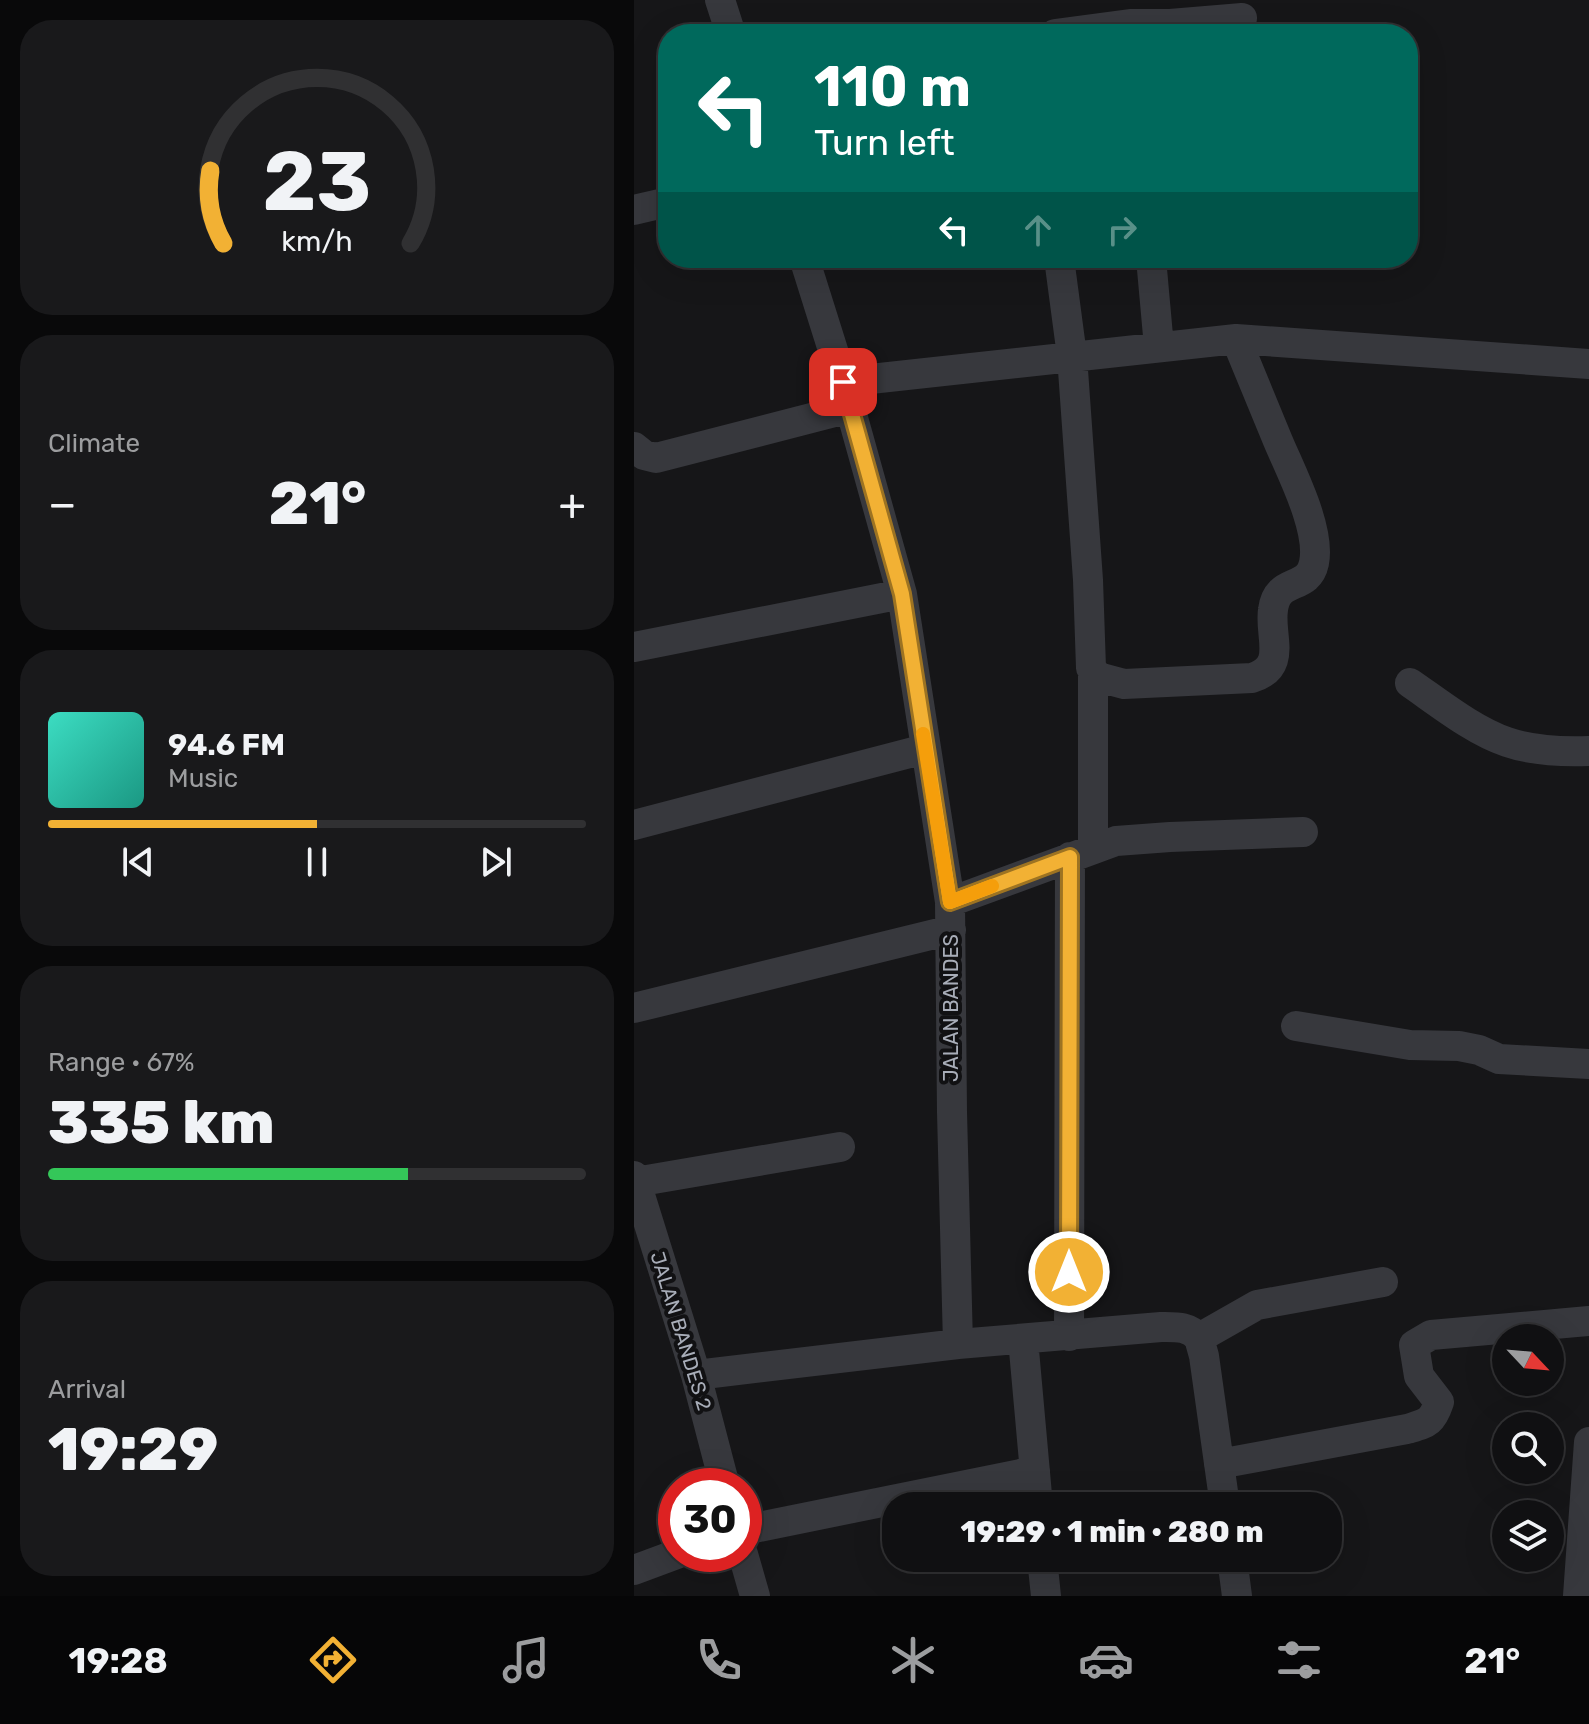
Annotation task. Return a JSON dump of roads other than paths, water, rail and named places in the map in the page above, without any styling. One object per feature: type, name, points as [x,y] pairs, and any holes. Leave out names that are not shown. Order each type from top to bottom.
[{"type":"street","points":[[720,0],[728,24]]},
{"type":"street","points":[[1203,24],[1242,18]]},
{"type":"street","points":[[634,210],[658,204]]},
{"type":"street","name":"JALAN BANDES","points":[[807,268],[847,395],[902,594],[950,916],[958,1344]]},
{"type":"street","points":[[1060,268],[1072,356],[1093,673],[1081,853],[1069,1336]]},
{"type":"street","points":[[1152,268],[1159,347]]},
{"type":"street","points":[[634,447],[644,455],[656,458],[847,395],[1072,356],[1236,339],[1589,364]]},
{"type":"street","points":[[1093,673],[1124,684],[1262,675],[1271,664],[1275,651],[1272,616],[1275,599],[1284,587],[1302,581],[1314,566],[1309,517],[1236,339]]},
{"type":"street","points":[[634,647],[902,594]]},
{"type":"street","points":[[1410,683],[1506,742],[1534,749],[1589,751]]},
{"type":"street","points":[[634,825],[925,749]]},
{"type":"street","points":[[634,1008],[950,916],[1081,853],[1116,841],[1303,832]]},
{"type":"street","points":[[1296,1026],[1410,1045],[1459,1046],[1499,1059],[1589,1064]]},
{"type":"street","points":[[636,1190],[840,1147]]},
{"type":"street","name":"JALAN BANDES 2","points":[[636,1190],[696,1375],[720,1468]]},
{"type":"street","points":[[1199,1338],[1257,1305],[1383,1282]]},
{"type":"street","points":[[1219,1464],[1407,1429],[1428,1422],[1439,1402],[1419,1376],[1414,1345],[1431,1335],[1589,1321]]},
{"type":"street","points":[[696,1375],[958,1344],[1186,1328],[1199,1338],[1204,1356],[1223,1492]]},
{"type":"street","points":[[1023,1339],[1037,1492]]},
{"type":"street","points":[[1578,1596],[1586,1533],[1589,1442]]},
{"type":"street","points":[[762,1526],[1035,1471]]},
{"type":"street","points":[[634,1570],[658,1561]]},
{"type":"street","points":[[748,1572],[755,1596]]},
{"type":"street","points":[[1043,1572],[1046,1596]]},
{"type":"street","points":[[1234,1572],[1237,1596]]}]
